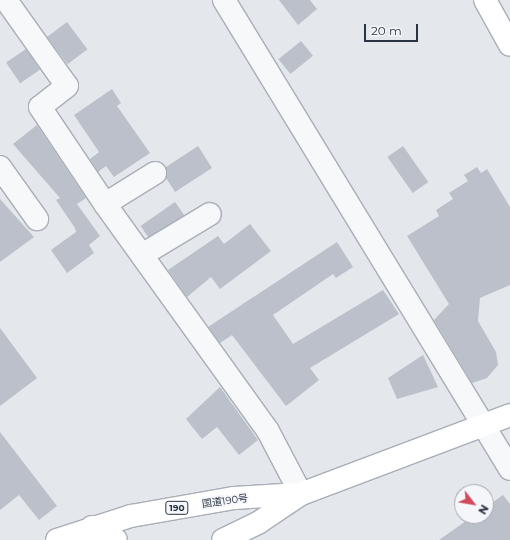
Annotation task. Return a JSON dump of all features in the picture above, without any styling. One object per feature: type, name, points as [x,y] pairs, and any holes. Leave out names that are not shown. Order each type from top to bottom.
[{"type":"main road","points":[[485,0],[510,45]]},
{"type":"main road","name":"国道190号","points":[[223,540],[258,523],[301,494],[510,415]]},
{"type":"main road","name":"国道190号","points":[[57,540],[92,527],[131,516],[234,498],[301,494]]},
{"type":"main road","points":[[92,527],[116,540]]},
{"type":"street","points":[[6,0],[66,86],[40,107],[105,204],[268,431],[301,494]]},
{"type":"street","points":[[224,0],[484,424],[510,469]]},
{"type":"street","points":[[0,167],[37,219]]},
{"type":"street","points":[[105,204],[155,173]]},
{"type":"street","points":[[142,255],[210,214]]},
{"type":"building","points":[[279,0],[310,0],[317,9],[298,25]]},
{"type":"building","points":[[67,22],[87,49],[67,64],[47,37]]},
{"type":"building","points":[[301,41],[313,56],[290,74],[278,59]]},
{"type":"building","points":[[26,49],[40,70],[20,83],[6,62]]},
{"type":"building","points":[[112,89],[121,103],[117,106],[150,153],[114,177],[106,166],[98,172],[90,159],[99,152],[74,115]]},
{"type":"building","points":[[37,125],[86,198],[77,204],[100,236],[89,245],[94,253],[67,273],[51,250],[76,232],[75,228],[56,200],[60,198],[13,144]]},
{"type":"building","points":[[198,146],[212,168],[175,192],[166,178],[166,167]]},
{"type":"building","points":[[403,146],[428,182],[413,193],[387,157]]},
{"type":"building","points":[[477,167],[481,173],[487,169],[510,207],[510,285],[480,298],[478,321],[496,352],[498,365],[487,378],[472,383],[434,320],[449,304],[407,236],[439,216],[436,210],[453,199],[449,193],[468,181],[464,175]]},
{"type":"building","points":[[0,199],[34,237],[0,262]]},
{"type":"building","points":[[175,202],[184,215],[150,239],[141,226]]},
{"type":"building","points":[[250,224],[271,251],[220,289],[211,277],[187,297],[168,270],[218,236],[224,244]]},
{"type":"building","points":[[337,242],[353,267],[336,278],[333,274],[273,315],[293,344],[383,290],[399,314],[310,368],[319,380],[286,406],[232,335],[220,343],[208,327]]},
{"type":"building","points":[[0,328],[37,378],[0,406]]},
{"type":"building","points":[[423,355],[438,387],[397,399],[388,378]]},
{"type":"building","points":[[220,387],[258,440],[239,455],[217,427],[202,439],[186,419]]},
{"type":"building","points":[[0,432],[57,506],[39,520],[19,495],[0,510]]},
{"type":"building","points":[[503,495],[510,504],[510,540],[439,540],[462,524],[494,524],[494,501]]}]
